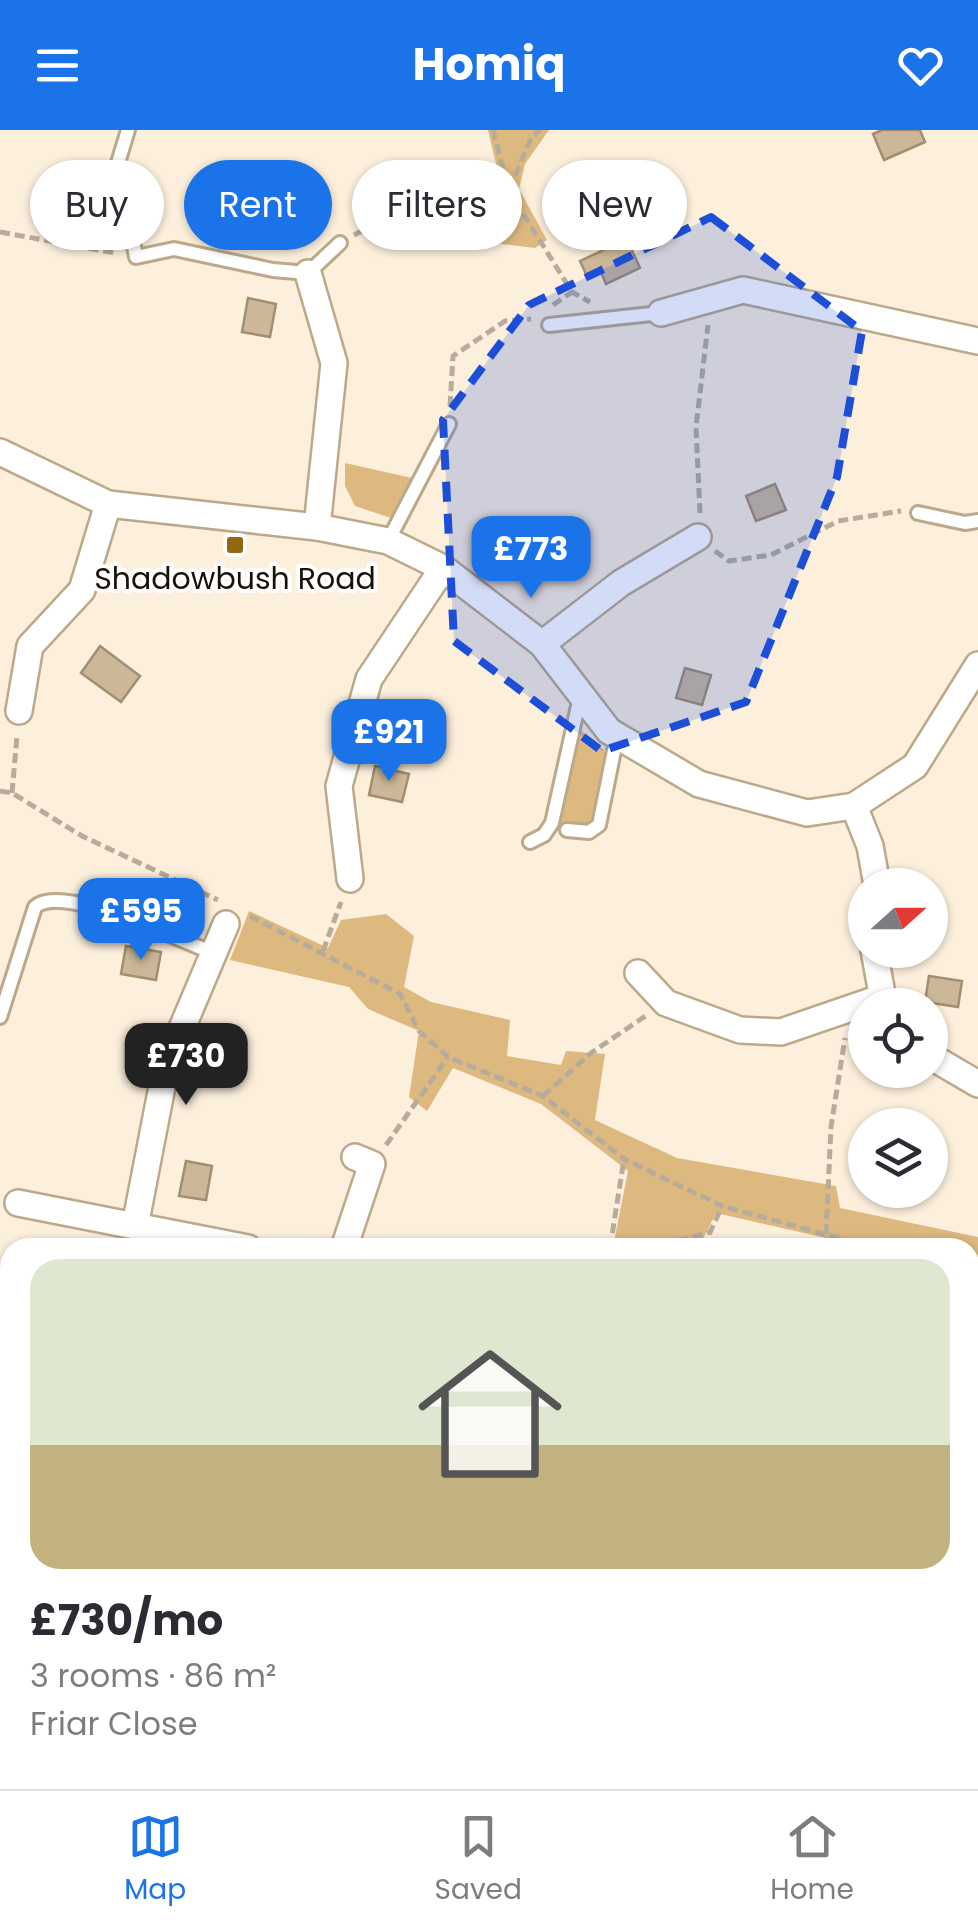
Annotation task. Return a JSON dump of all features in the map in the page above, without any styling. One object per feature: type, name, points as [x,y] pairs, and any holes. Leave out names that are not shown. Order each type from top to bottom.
[{"type":"street","points":[[308,273],[334,363],[317,527]]},
{"type":"street","points":[[661,312],[743,290],[978,341]]},
{"type":"street","points":[[0,452],[108,504],[317,527],[388,541],[444,568],[542,644],[617,736],[699,784],[807,813],[854,806],[914,766],[978,665]]},
{"type":"street","points":[[18,711],[30,646],[82,590],[108,504]]},
{"type":"street","points":[[542,644],[621,583],[698,537]]},
{"type":"street","points":[[350,879],[339,786],[369,680],[444,568]]},
{"type":"street","points":[[854,806],[874,868]]},
{"type":"street","points":[[135,1226],[166,1066],[214,954],[227,911]]},
{"type":"street","points":[[638,973],[666,1003],[740,1030],[780,1032],[848,1009]]},
{"type":"street","points":[[948,1066],[978,1084]]},
{"type":"street","points":[[346,1238],[364,1160]]},
{"type":"street","points":[[18,1202],[197,1238]]},
{"type":"lane","points":[[128,130],[118,163],[136,257],[174,248],[273,270],[308,273],[340,243]]},
{"type":"lane","points":[[549,325],[661,312]]},
{"type":"lane","points":[[388,541],[449,424]]},
{"type":"lane","points":[[918,513],[965,523],[978,520]]},
{"type":"lane","points":[[530,842],[544,835],[552,824],[581,695]]},
{"type":"lane","points":[[567,830],[589,832],[599,825],[617,736]]},
{"type":"lane","points":[[0,1017],[35,908],[50,898],[80,902],[214,954]]},
{"type":"path","points":[[494,130],[502,160]]},
{"type":"path","points":[[522,160],[531,138],[540,130]]},
{"type":"path","points":[[522,211],[572,292],[620,318]]},
{"type":"path","points":[[0,232],[136,257]]},
{"type":"path","points":[[340,243],[352,237]]},
{"type":"path","points":[[449,424],[453,356],[505,320],[526,322],[572,292]]},
{"type":"path","points":[[712,299],[696,428],[702,489],[698,537],[729,562],[771,555],[838,521],[904,510],[918,513]]},
{"type":"path","points":[[12,793],[18,711]]},
{"type":"path","points":[[0,791],[12,793],[82,836],[227,911],[323,951],[400,994],[419,1031],[448,1057],[544,1096],[624,1159],[722,1206],[840,1238]]},
{"type":"path","points":[[323,951],[350,879]]},
{"type":"path","points":[[544,1096],[591,1053],[666,1003]]},
{"type":"path","points":[[826,1234],[831,1127],[846,1027],[842,1010]]},
{"type":"path","points":[[364,1160],[448,1057]]},
{"type":"path","points":[[612,1238],[624,1159]]},
{"type":"path","points":[[708,1238],[722,1206]]},
{"type":"path","points":[[687,1238],[710,1232]]},
{"type":"highlighted area","points":[[711,217],[862,331],[837,477],[746,702],[602,751],[454,641],[443,420],[529,305]]},
{"type":"shaded area","points":[[488,130],[549,130],[525,164],[522,176],[522,160],[495,160]]},
{"type":"shaded area","points":[[522,194],[542,231],[542,243],[535,248],[522,246]]},
{"type":"shaded area","points":[[345,463],[412,478],[394,519],[355,506],[345,486]]},
{"type":"shaded area","points":[[577,727],[606,752],[594,818],[585,825],[555,822]]},
{"type":"shaded area","points":[[249,911],[328,948],[341,920],[386,914],[414,936],[404,987],[431,1002],[510,1020],[507,1056],[561,1065],[566,1051],[605,1054],[595,1120],[677,1158],[836,1186],[840,1208],[978,1238],[826,1238],[716,1213],[704,1238],[615,1238],[628,1171],[541,1104],[453,1068],[427,1111],[409,1097],[419,1031],[368,1009],[349,987],[230,960]]},
{"type":"building","points":[[882,130],[920,130],[925,142],[884,160],[873,134]]},
{"type":"building","points":[[604,250],[632,250],[640,268],[606,284],[601,272],[588,278],[580,261]]},
{"type":"building","points":[[248,298],[276,304],[270,337],[242,332]]},
{"type":"building","points":[[775,484],[786,510],[756,521],[746,496]]},
{"type":"building","points":[[100,646],[140,676],[121,702],[81,673]]},
{"type":"building","points":[[685,668],[711,675],[702,705],[676,698]]},
{"type":"building","points":[[375,766],[409,774],[402,802],[369,795]]},
{"type":"building","points":[[126,946],[161,952],[156,980],[121,974]]},
{"type":"building","points":[[929,976],[962,981],[958,1007],[948,1005],[948,988],[927,988]]},
{"type":"building","points":[[186,1161],[212,1166],[206,1200],[179,1196]]},
{"type":"place","name":"Shadowbush Road","points":[[235,545]]}]
